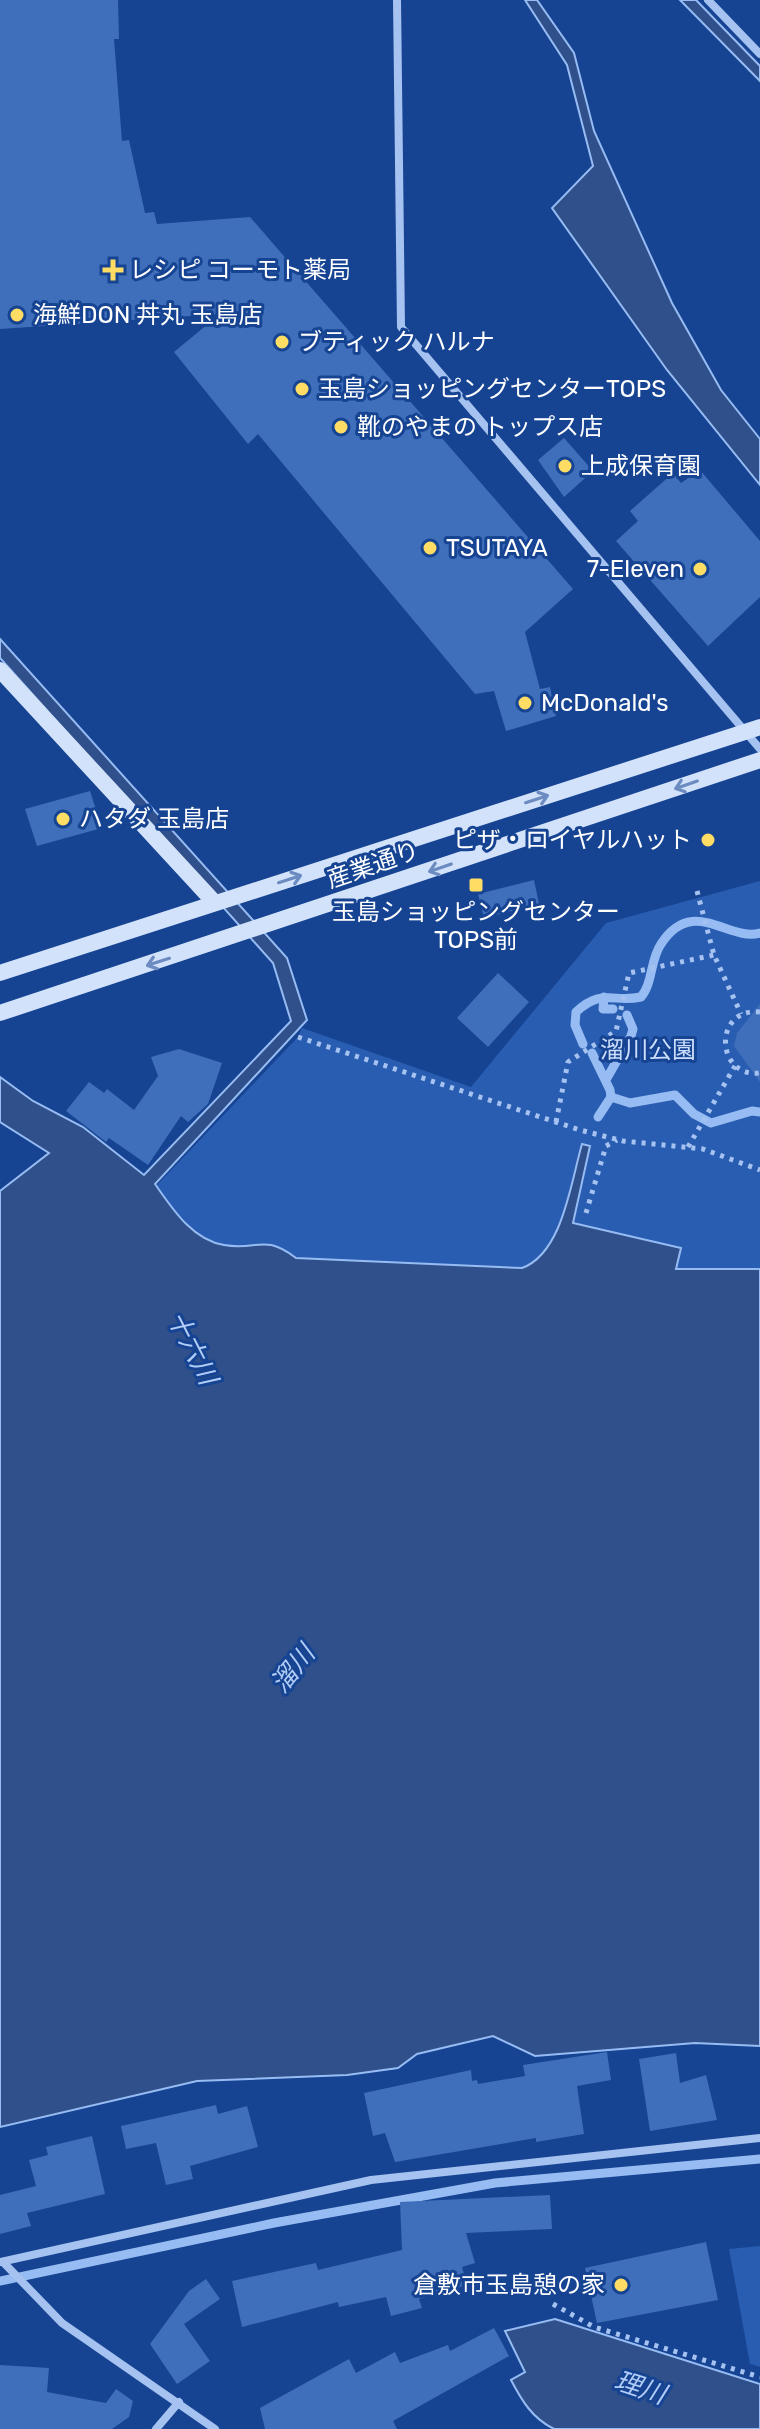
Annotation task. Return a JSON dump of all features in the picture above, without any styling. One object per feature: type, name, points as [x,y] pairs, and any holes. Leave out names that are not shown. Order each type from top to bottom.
[{"type":"street","points":[[397,0],[401,327],[742,732],[760,749]]},
{"type":"street","points":[[708,0],[760,54]]},
{"type":"street","points":[[0,670],[215,903]]},
{"type":"street","name":"産業通り","points":[[0,973],[760,727]]},
{"type":"street","name":"産業通り","points":[[0,1013],[760,760]]},
{"type":"street","points":[[2,2262],[371,2180],[760,2138]]},
{"type":"street","points":[[2,2262],[62,2323],[215,2429]]},
{"type":"street","points":[[156,2429],[179,2402]]},
{"type":"path","points":[[697,891],[714,955],[741,1014]]},
{"type":"path","points":[[556,1122],[568,1062],[616,1031],[629,973],[714,955]]},
{"type":"path","points":[[760,1012],[741,1014],[727,1028],[724,1038],[728,1058],[735,1066],[743,1071],[760,1073]]},
{"type":"path","points":[[298,1037],[623,1141]]},
{"type":"path","points":[[688,1147],[735,1066]]},
{"type":"path","points":[[586,1213],[606,1146],[614,1140],[688,1147],[760,1170]]},
{"type":"path","points":[[553,2304],[594,2327],[760,2377]]},
{"type":"green space","name":"溜川公園","points":[[760,881],[760,1269],[675,1269],[681,1248],[572,1223],[590,1147],[582,1144],[557,1231],[537,1259],[522,1268],[296,1258],[268,1244],[236,1246],[214,1243],[185,1223],[156,1186],[298,1037],[302,1028],[471,1087],[606,923]]},
{"type":"green space","points":[[760,2246],[760,2367],[750,2364],[729,2249]]},
{"type":"water","points":[[525,0],[537,0],[574,53],[594,131],[672,303],[721,390],[760,439],[760,485],[667,370],[552,208],[593,166],[567,65]]},
{"type":"water","points":[[680,0],[696,0],[760,66],[760,81]]},
{"type":"water","points":[[0,639],[287,958],[307,1020],[155,1184],[193,1230],[224,1245],[268,1244],[296,1258],[522,1268],[536,1260],[556,1232],[582,1144],[590,1146],[573,1223],[681,1248],[676,1269],[760,1269],[760,2046],[695,2043],[535,2056],[493,2036],[417,2054],[398,2068],[347,2075],[197,2081],[0,2127],[0,1191],[49,1153],[0,1122],[0,1077],[33,1101],[83,1127],[144,1175],[291,1021],[273,963],[0,658]]},
{"type":"water","name":"理川","points":[[555,2319],[760,2384],[760,2429],[554,2429],[528,2408],[511,2380],[525,2372],[505,2331]]},
{"type":"building","name":"玉島ショッピングセンターTOPS","points":[[0,0],[118,0],[119,39],[114,39],[122,141],[129,140],[145,213],[154,212],[157,224],[250,217],[573,589],[525,632],[540,689],[550,687],[556,716],[506,731],[494,691],[475,694],[258,434],[248,444],[174,352],[220,314],[0,329]]},
{"type":"building","name":"上成保育園","points":[[564,438],[593,471],[564,497],[538,460]]},
{"type":"building","name":"7-Eleven","points":[[700,470],[760,541],[760,597],[708,646],[616,541],[638,521],[630,511],[673,473],[681,483]]},
{"type":"building","name":"ハタダ 玉島店","points":[[90,791],[102,828],[37,846],[25,809]]},
{"type":"building","points":[[534,880],[539,904],[484,918],[478,894]]},
{"type":"building","points":[[498,973],[529,1002],[488,1047],[457,1018]]},
{"type":"building","points":[[760,1004],[760,1082],[734,1046],[737,1033]]},
{"type":"building","points":[[179,1049],[222,1063],[208,1104],[188,1122],[181,1116],[148,1165],[109,1138],[106,1142],[66,1111],[89,1082],[104,1093],[107,1089],[134,1110],[158,1076],[151,1057]]},
{"type":"building","points":[[607,2052],[611,2080],[577,2086],[584,2134],[536,2142],[536,2138],[395,2162],[385,2133],[373,2136],[364,2093],[471,2070],[472,2081],[477,2080],[478,2084],[525,2076],[523,2065]]},
{"type":"building","points":[[676,2053],[680,2083],[706,2075],[717,2120],[650,2131],[639,2059]]},
{"type":"building","points":[[216,2105],[218,2114],[247,2106],[258,2147],[190,2166],[193,2179],[166,2185],[156,2143],[126,2149],[121,2126]]},
{"type":"building","points":[[92,2136],[105,2194],[27,2213],[31,2226],[0,2234],[0,2195],[36,2186],[29,2160],[48,2155],[46,2147]]},
{"type":"building","points":[[550,2195],[552,2229],[466,2233],[475,2263],[462,2267],[467,2285],[419,2299],[422,2308],[391,2316],[386,2297],[339,2307],[338,2302],[242,2327],[232,2281],[316,2263],[318,2270],[402,2250],[400,2202]]},
{"type":"building","name":"倉敷市玉島憩の家","points":[[706,2242],[718,2300],[597,2323],[585,2268]]},
{"type":"building","points":[[206,2279],[220,2299],[184,2324],[210,2361],[177,2384],[150,2344],[189,2291]]},
{"type":"building","points":[[494,2328],[509,2356],[393,2421],[397,2429],[265,2429],[260,2408],[349,2359],[356,2373],[395,2352],[400,2363],[448,2345],[450,2351]]},
{"type":"building","points":[[0,2365],[49,2368],[47,2392],[106,2403],[116,2389],[133,2401],[129,2417],[112,2429],[0,2429]]},
{"type":"waterway","points":[[583,1044],[575,1025],[576,1012],[601,998],[641,997],[648,985],[657,950],[673,930],[685,923],[698,921],[736,932],[760,933]]},
{"type":"waterway","points":[[604,997],[603,1009],[613,1009]]},
{"type":"waterway","points":[[607,1078],[631,1036],[633,1029],[627,1015]]},
{"type":"waterway","points":[[592,1053],[611,1097],[598,1117]]},
{"type":"waterway","points":[[611,1097],[630,1103],[675,1095],[694,1114],[711,1123],[752,1111],[760,1112]]},
{"type":"waterway","points":[[0,2281],[274,2223],[495,2183],[760,2159]]},
{"type":"place","name":"レシピ コーモト薬局","points":[[113,270]]},
{"type":"place","name":"海鮮DON 丼丸 玉島店","points":[[17,315]]},
{"type":"place","name":"ブティック ハルナ","points":[[282,342]]},
{"type":"place","name":"玉島ショッピングセンターTOPS","points":[[302,389]]},
{"type":"place","name":"靴のやまの トップス店","points":[[341,427]]},
{"type":"place","name":"上成保育園","points":[[565,466]]},
{"type":"place","name":"TSUTAYA","points":[[430,548]]},
{"type":"place","name":"7-Eleven","points":[[700,569]]},
{"type":"place","name":"McDonald's","points":[[525,703]]},
{"type":"place","name":"ハタダ 玉島店","points":[[63,819]]},
{"type":"place","name":"ピザ・ロイヤルハット","points":[[708,840]]},
{"type":"place","name":"玉島ショッピングセンター TOPS前","points":[[476,885]]},
{"type":"place","name":"倉敷市玉島憩の家","points":[[621,2285]]},
{"type":"water label","name":"十六川","points":[[192,1348]]},
{"type":"water label","name":"溜川","points":[[293,1669]]}]
